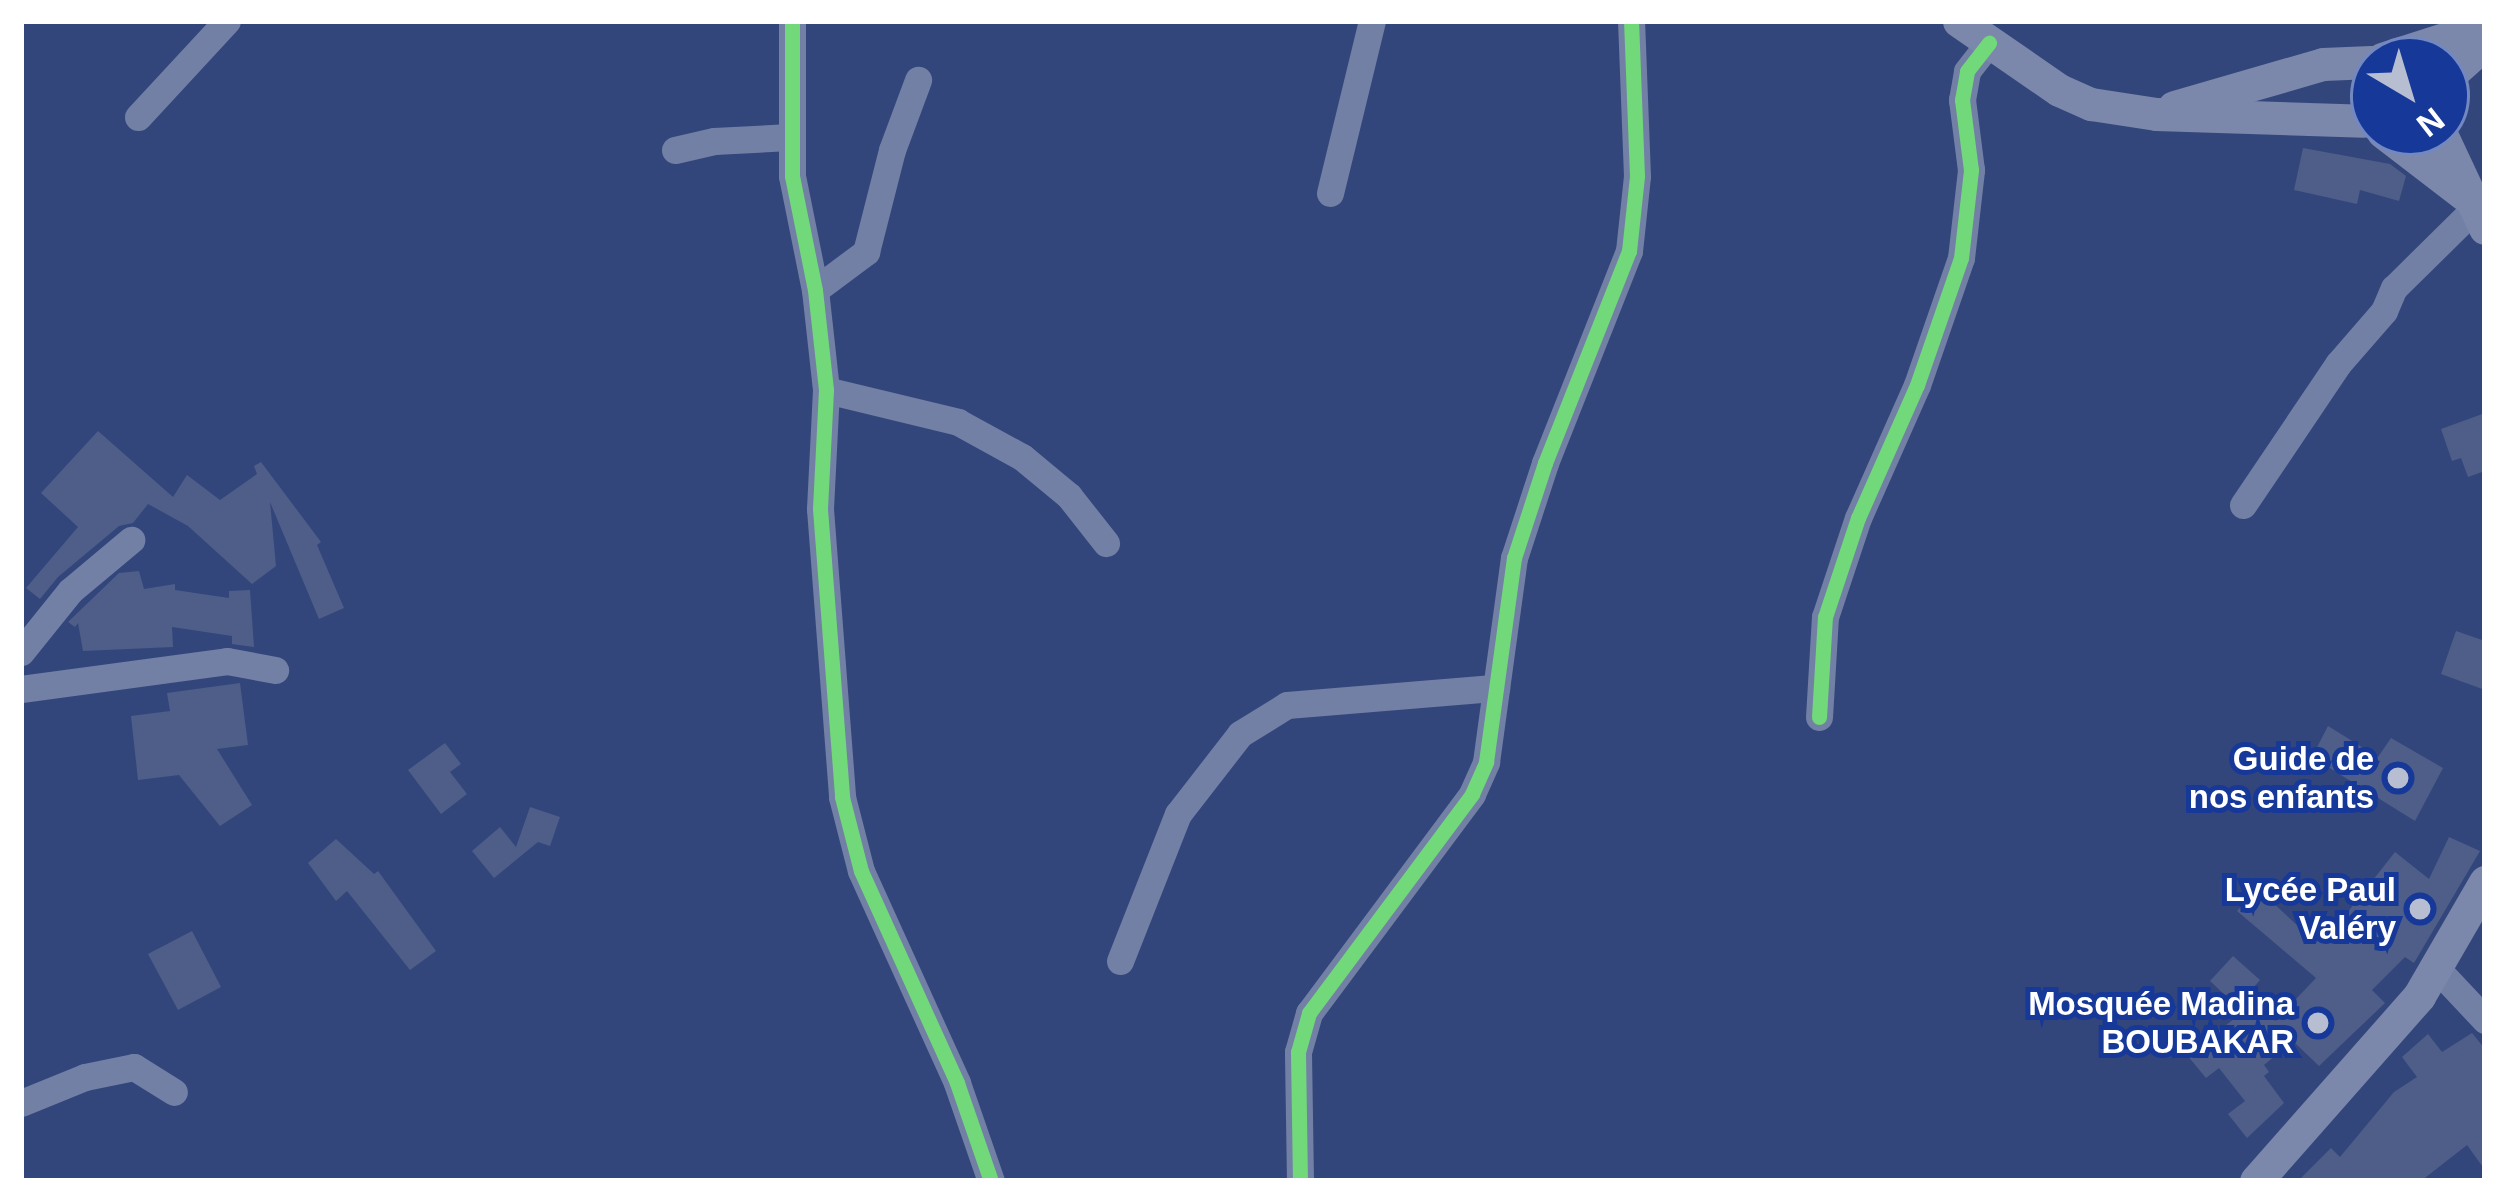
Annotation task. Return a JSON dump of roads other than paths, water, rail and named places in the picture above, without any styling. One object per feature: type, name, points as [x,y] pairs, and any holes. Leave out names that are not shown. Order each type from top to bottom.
[{"type":"main road","points":[[1959,21],[2091,104],[2156,114],[2350,125]]},
{"type":"main road","points":[[2454,36],[2485,26]]},
{"type":"main road","points":[[2156,114],[2323,64],[2350,62]]},
{"type":"main road","points":[[2409,156],[2475,210]]},
{"type":"main road","points":[[2451,156],[2475,210]]},
{"type":"main road","points":[[2256,1181],[2438,970],[2485,882]]},
{"type":"street","points":[[138,118],[226,21]]},
{"type":"street","points":[[792,21],[790,137],[826,390],[820,509],[842,796],[861,872],[957,1083],[991,1181]]},
{"type":"street","points":[[1330,193],[1372,21]]},
{"type":"street","points":[[1300,1181],[1298,1052],[1309,1013],[1472,794],[1486,762],[1514,558],[1544,463],[1629,251],[1637,176],[1631,21]]},
{"type":"street","points":[[1819,717],[1825,617],[1858,518],[1917,385],[1960,258],[1971,170],[1962,100],[1966,71],[1989,44]]},
{"type":"street","points":[[815,290],[866,252],[887,167],[918,80]]},
{"type":"street","points":[[675,150],[735,139],[790,137]]},
{"type":"street","points":[[2243,505],[2338,364],[2384,311],[2394,288],[2475,210]]},
{"type":"street","points":[[826,390],[958,422],[1006,448],[1069,496],[1106,543]]},
{"type":"street","points":[[21,652],[70,591],[130,540]]},
{"type":"street","points":[[21,689],[227,662],[274,670]]},
{"type":"street","points":[[1120,961],[1178,814],[1240,734],[1287,705],[1496,688]]},
{"type":"street","points":[[2438,970],[2485,1020]]},
{"type":"street","points":[[21,1103],[85,1077],[134,1067],[173,1092]]},
{"type":"place","name":"Guide de nos enfants","points":[[2398,778]]},
{"type":"place","name":"Lycée Paul Valéry","points":[[2420,909]]},
{"type":"place","name":"Mosquée Madina BOUBAKAR","points":[[2318,1023]]}]
